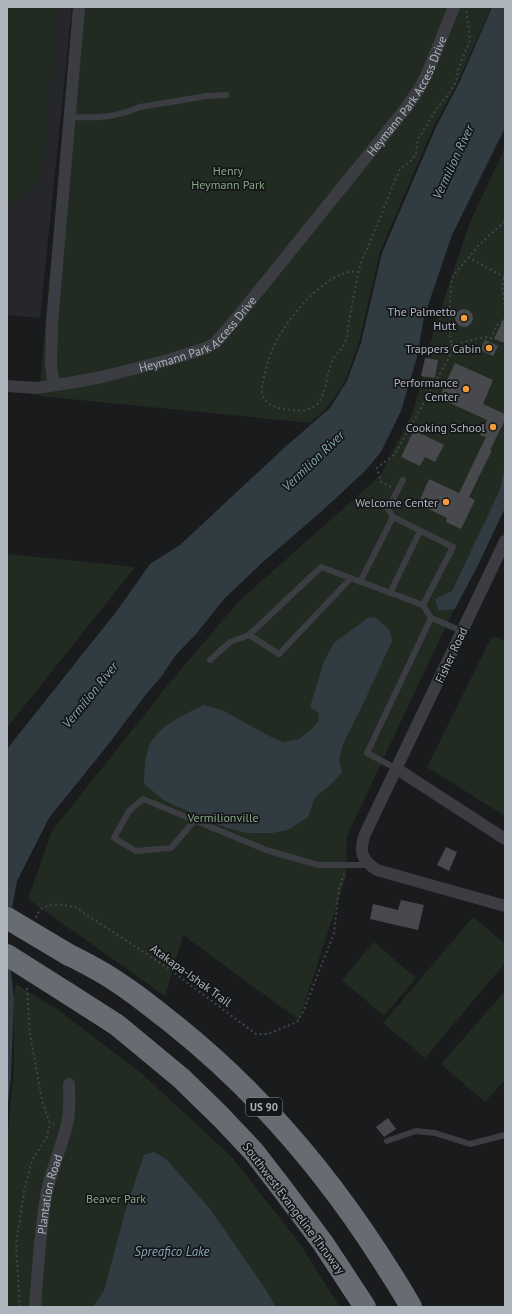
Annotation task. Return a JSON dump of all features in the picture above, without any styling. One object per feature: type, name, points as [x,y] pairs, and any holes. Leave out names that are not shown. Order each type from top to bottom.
[{"type":"highway","name":"US 90","points":[[7,918],[69,955],[96,969],[150,1006],[198,1044],[245,1088],[290,1136],[341,1198],[411,1307]]},
{"type":"highway","name":"Southwest Evangeline Thruway","points":[[7,955],[117,1025],[181,1078],[254,1152],[323,1243],[365,1307]]},
{"type":"street","points":[[54,385],[51,366],[52,324],[79,7]]},
{"type":"street","name":"Heymann Park Access Drive","points":[[7,386],[37,388],[102,377],[168,360],[206,348],[215,343],[406,108],[427,74],[454,7]]},
{"type":"street","name":"Fisher Road","points":[[370,865],[364,860],[362,854],[365,834],[505,541]]},
{"type":"street","points":[[397,768],[505,839]]},
{"type":"street","points":[[370,865],[377,870],[505,906]]},
{"type":"street","name":"Plantation Road","points":[[35,1307],[47,1191],[66,1127],[69,1112],[69,1084]]},
{"type":"lane","points":[[70,117],[109,117],[140,107],[207,96],[226,95]]},
{"type":"lane","points":[[403,480],[388,509],[393,518],[452,546],[423,605]]},
{"type":"lane","points":[[360,582],[393,518]]},
{"type":"lane","points":[[390,593],[420,530]]},
{"type":"lane","points":[[210,660],[230,642],[249,635],[321,567],[423,605],[431,618],[462,631]]},
{"type":"lane","points":[[249,635],[279,654],[351,578]]},
{"type":"lane","points":[[397,768],[367,753],[431,618]]},
{"type":"lane","points":[[195,820],[171,848],[136,851],[114,838],[129,811],[143,799],[195,820],[274,852],[318,865],[370,865]]},
{"type":"lane","points":[[387,1141],[416,1131],[435,1133],[470,1144],[505,1135]]},
{"type":"path","points":[[359,272],[345,273],[326,284],[302,305],[282,331],[269,360],[262,384],[262,393],[266,401],[273,406],[302,410],[314,406],[324,393],[333,360],[345,342],[362,259],[400,169],[412,160],[416,153],[418,140],[422,132],[456,82],[458,70],[470,40],[466,7]]},
{"type":"path","points":[[397,490],[381,482],[377,468],[395,454],[452,352],[449,322],[451,284],[453,276],[491,232],[505,220]]},
{"type":"path","points":[[468,257],[504,277]]},
{"type":"path","points":[[505,273],[502,287],[505,306]]},
{"type":"path","points":[[451,344],[485,336],[491,338],[496,326],[505,319]]},
{"type":"path","name":"Atakapa-Ishak Trail","points":[[36,922],[37,914],[46,906],[60,903],[75,907],[165,966],[213,1000],[248,1029],[256,1034],[268,1034],[297,1022],[303,1012],[334,933],[339,888],[347,865]]},
{"type":"path","points":[[20,1307],[16,1244],[28,1174],[32,1160],[46,1138],[50,1123],[43,1104],[30,1034],[27,984]]},
{"type":"path","points":[[50,1123],[66,1127]]},
{"type":"shaded area","points":[[7,7],[72,7],[40,318],[7,315]]},
{"type":"green space","points":[[7,7],[58,7],[41,177],[25,195],[7,206]]},
{"type":"green space","name":"Henry Heymann Park","points":[[74,7],[491,7],[458,82],[434,126],[380,252],[359,342],[345,381],[328,407],[310,423],[39,396]]},
{"type":"green space","name":"Vermilionville","points":[[505,148],[505,495],[480,533],[454,609],[347,836],[346,877],[299,1020],[183,935],[165,996],[28,899],[52,831],[171,681],[239,601],[380,476],[413,412],[435,326],[470,222]]},
{"type":"green space","points":[[7,554],[135,567],[7,728]]},
{"type":"green space","points":[[496,637],[505,641],[505,816],[427,767],[491,638]]},
{"type":"green space","points":[[473,917],[505,944],[505,963],[425,1058],[383,1023]]},
{"type":"green space","points":[[374,942],[416,978],[384,1016],[342,980]]},
{"type":"green space","name":"Beaver Park","points":[[16,984],[60,1011],[141,1073],[232,1157],[300,1244],[340,1307],[7,1307],[7,1146],[14,1066],[14,998]]},
{"type":"green space","points":[[505,991],[505,1080],[485,1102],[441,1064]]},
{"type":"water","name":"Vermilion River","points":[[492,7],[505,7],[505,128],[452,235],[424,317],[417,357],[401,411],[381,452],[365,471],[322,511],[264,561],[225,598],[196,634],[175,656],[161,677],[49,818],[17,881],[7,936],[7,749],[116,612],[150,564],[180,545],[284,448],[330,408],[347,381],[361,343],[382,253],[436,127],[460,81]]},
{"type":"water","points":[[505,466],[505,508],[455,609],[439,611],[435,599],[452,591],[500,490]]},
{"type":"water","points":[[369,617],[376,618],[390,630],[392,641],[343,744],[339,759],[342,773],[315,797],[308,817],[288,830],[272,833],[247,833],[227,828],[165,801],[144,784],[147,753],[154,737],[166,726],[204,705],[222,710],[283,742],[299,739],[310,731],[318,722],[319,713],[310,707],[324,661],[334,643]]},
{"type":"water","points":[[7,936],[14,998],[11,1077],[7,1113]]},
{"type":"water","name":"Spreafico Lake","points":[[154,1152],[166,1159],[210,1209],[264,1287],[276,1307],[93,1307],[104,1291],[126,1209],[144,1155]]},
{"type":"building","name":"The Palmetto Hutt","points":[[460,309],[468,309],[473,314],[471,325],[468,327],[460,327],[455,322],[455,314]]},
{"type":"building","points":[[505,316],[505,343],[494,339]]},
{"type":"building","name":"Trappers Cabin","points":[[485,340],[498,346],[493,356],[480,350]]},
{"type":"building","points":[[425,358],[438,360],[435,378],[421,376]]},
{"type":"building","points":[[455,363],[493,380],[483,404],[505,414],[505,420],[490,450],[492,450],[469,497],[475,500],[461,529],[446,522],[447,518],[418,504],[429,479],[459,493],[486,437],[480,435],[487,420],[439,398]]},
{"type":"building","points":[[414,430],[444,445],[435,462],[425,457],[420,466],[401,457]]},
{"type":"building","points":[[446,847],[457,852],[449,871],[437,865]]},
{"type":"building","points":[[401,900],[424,905],[418,930],[370,919],[373,904],[398,910]]},
{"type":"building","points":[[388,1118],[396,1129],[384,1137],[376,1127]]},
{"type":"place","name":"The Palmetto Hutt","points":[[464,318]]},
{"type":"place","name":"Trappers Cabin","points":[[489,348]]},
{"type":"place","name":"Performance Center","points":[[466,389]]},
{"type":"place","name":"Cooking School","points":[[493,427]]},
{"type":"place","name":"Welcome Center","points":[[446,502]]}]
